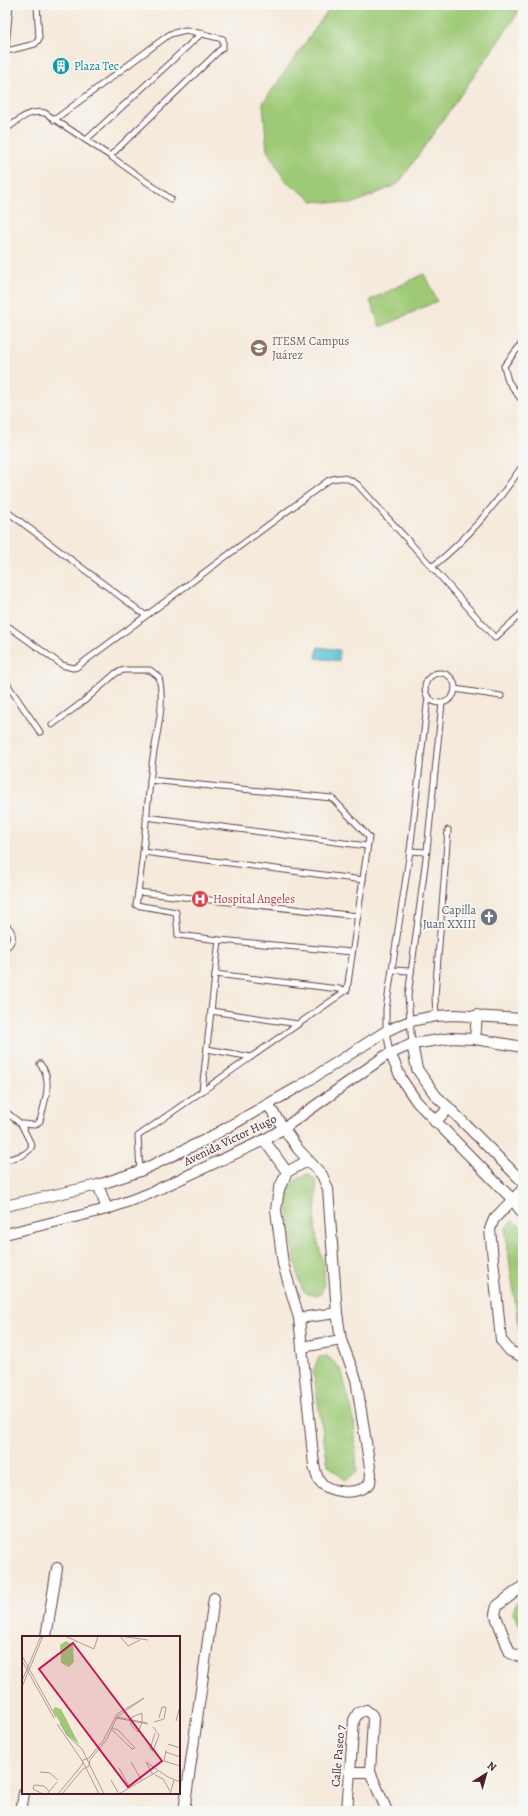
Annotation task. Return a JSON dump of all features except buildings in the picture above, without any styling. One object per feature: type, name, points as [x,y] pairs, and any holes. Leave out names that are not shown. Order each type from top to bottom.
[{"type":"street","name":"Avenida Víctor Hugo","points":[[5,1206],[98,1185],[140,1171],[207,1139],[268,1105],[386,1031],[410,1022],[436,1016],[477,1015],[523,1019]]},
{"type":"street","points":[[475,1039],[477,1015]]},
{"type":"street","name":"Avenida Víctor Hugo","points":[[5,1234],[107,1209],[148,1194],[264,1140],[284,1128],[390,1053],[412,1044],[452,1038],[475,1039],[523,1047]]},
{"type":"street","points":[[412,1044],[417,1069],[423,1080],[436,1096],[523,1182]]},
{"type":"street","points":[[390,1053],[402,1080],[417,1102],[513,1200],[523,1214]]},
{"type":"street","points":[[268,1105],[308,1161],[322,1175],[328,1189],[337,1313],[341,1340],[356,1379],[371,1474],[370,1483],[361,1490],[346,1491],[330,1488],[319,1480],[316,1474],[299,1318],[283,1264],[276,1210],[279,1189],[287,1172],[308,1161]]},
{"type":"street","points":[[435,1122],[449,1108]]},
{"type":"street","points":[[264,1140],[287,1172]]},
{"type":"street","points":[[98,1185],[107,1209]]},
{"type":"street","points":[[523,1189],[494,1219],[490,1229],[501,1340],[510,1351],[523,1356]]},
{"type":"street","points":[[299,1318],[337,1313]]},
{"type":"street","points":[[302,1347],[341,1340]]},
{"type":"street","points":[[46,1636],[56,1568]]},
{"type":"street","points":[[523,1586],[497,1606],[495,1614],[510,1653],[523,1658]]},
{"type":"street","points":[[184,1811],[214,1598]]},
{"type":"street","name":"Calle Paseo 7","points":[[347,1811],[354,1720],[358,1713],[366,1710],[372,1714],[373,1719],[370,1772]]},
{"type":"street","points":[[350,1772],[370,1772],[387,1811]]},
{"type":"street","points":[[21,1811],[24,1794]]},
{"type":"lane","points":[[10,5],[6,54],[35,44],[39,39],[37,5]]},
{"type":"lane","points":[[54,120],[170,34],[186,30],[222,39],[223,47],[110,156]]},
{"type":"lane","points":[[86,140],[202,33]]},
{"type":"lane","points":[[5,130],[28,113],[41,112],[110,156],[171,199]]},
{"type":"lane","points":[[523,342],[504,366],[504,372],[508,381],[523,402]]},
{"type":"lane","points":[[432,567],[465,540],[523,465]]},
{"type":"lane","points":[[5,624],[62,665],[73,668],[93,656],[329,480],[339,476],[348,478],[357,484],[495,638],[523,612]]},
{"type":"lane","points":[[5,510],[146,615]]},
{"type":"lane","points":[[52,725],[84,701],[116,673],[124,670],[150,670],[159,677],[161,685],[136,905],[176,912],[178,935],[352,952]]},
{"type":"lane","points":[[390,1053],[386,1031],[386,1009],[410,851],[428,698],[425,688],[426,683],[433,675],[448,675],[452,679],[455,689],[451,698],[442,703],[432,701],[428,698]]},
{"type":"lane","points":[[5,681],[40,732]]},
{"type":"lane","points":[[455,689],[501,696]]},
{"type":"lane","points":[[412,1044],[408,996],[426,852],[442,703]]},
{"type":"lane","points":[[140,1171],[138,1136],[347,990],[369,837],[332,798],[150,780]]},
{"type":"lane","points":[[146,817],[367,846]]},
{"type":"lane","points":[[436,1016],[435,996],[448,830]]},
{"type":"lane","points":[[410,851],[426,852]]},
{"type":"lane","points":[[143,852],[363,880]]},
{"type":"lane","points":[[138,892],[358,916]]},
{"type":"lane","points":[[5,924],[12,932],[13,937],[9,945],[5,947]]},
{"type":"lane","points":[[202,1091],[219,940]]},
{"type":"lane","points":[[392,970],[411,971]]},
{"type":"lane","points":[[215,974],[347,990]]},
{"type":"lane","points":[[211,1011],[298,1024]]},
{"type":"lane","points":[[207,1049],[251,1057]]},
{"type":"lane","points":[[21,1124],[35,1125],[40,1121],[46,1097],[47,1082],[44,1068],[40,1064]]},
{"type":"lane","points":[[5,1111],[21,1124],[32,1146],[24,1155],[5,1160]]},
{"type":"green space","points":[[332,5],[516,5],[518,13],[398,184],[352,204],[313,201],[284,179],[267,150],[263,103]]},
{"type":"green space","points":[[424,274],[437,301],[380,327],[370,300]]},
{"type":"green space","points":[[308,1174],[316,1181],[317,1192],[315,1224],[324,1269],[323,1287],[320,1295],[306,1293],[300,1284],[287,1209],[287,1192],[296,1181]]},
{"type":"green space","points":[[512,1221],[523,1227],[523,1334],[519,1330],[505,1229]]},
{"type":"green space","points":[[327,1356],[341,1369],[354,1420],[357,1472],[345,1480],[328,1465],[313,1371],[319,1357]]},
{"type":"green space","points":[[523,1598],[523,1631],[513,1613],[516,1603]]},
{"type":"water","points":[[318,647],[340,650],[339,661],[316,658]]},
{"type":"place","name":"Plaza Tec","points":[[61,66]]},
{"type":"place","name":"ITESM Campus Juárez","points":[[259,348]]},
{"type":"place","name":"Hospital Angeles","points":[[200,899]]},
{"type":"place","name":"Capilla Juan XXIII","points":[[489,917]]}]
